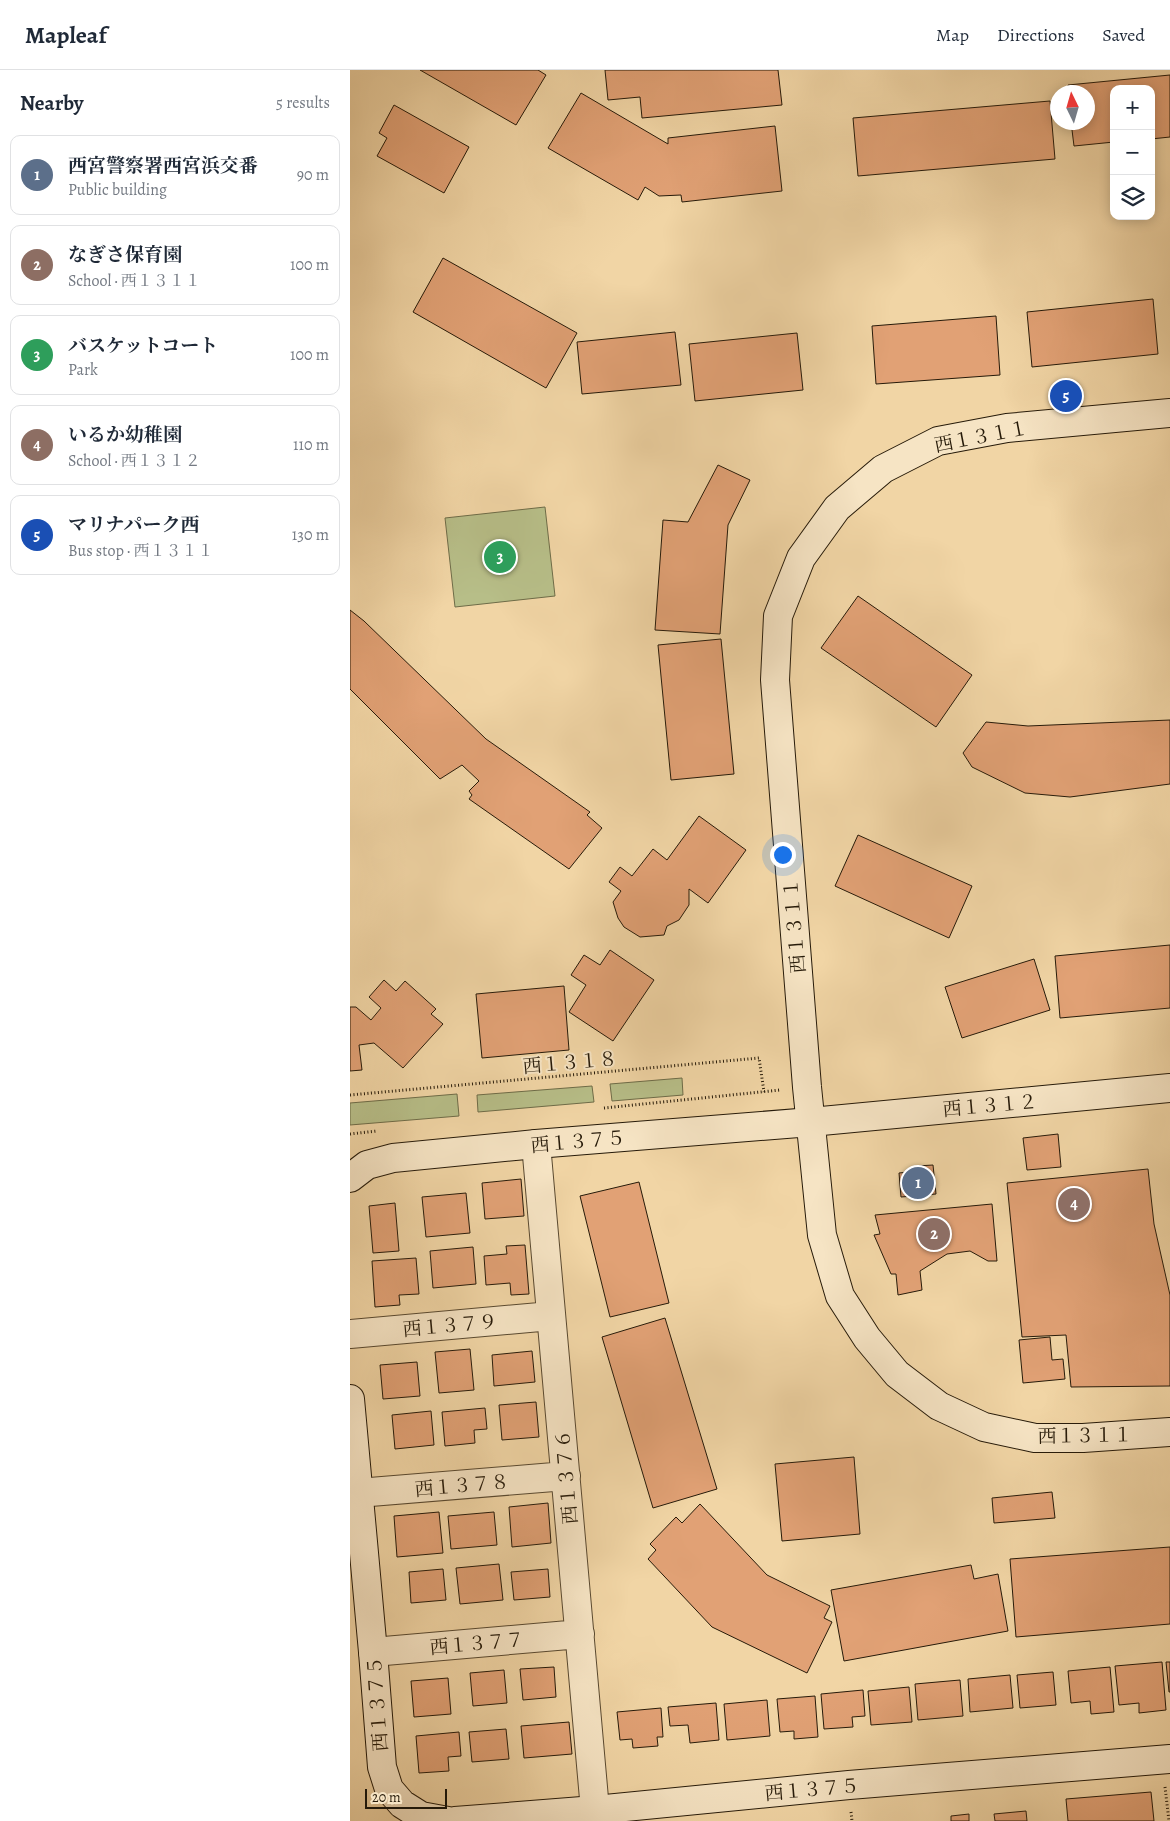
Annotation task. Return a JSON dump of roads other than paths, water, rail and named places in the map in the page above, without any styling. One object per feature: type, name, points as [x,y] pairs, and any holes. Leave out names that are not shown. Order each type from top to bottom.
[{"type":"street","name":"西１３１１","points":[[1170,413],[1007,428],[938,441],[882,469],[837,508],[801,558],[778,616],[775,680],[822,1236],[840,1296],[868,1338],[897,1374],[939,1406],[984,1427],[1035,1438],[1083,1438],[1170,1432]]},
{"type":"street","name":"西１３１２","points":[[811,1122],[1170,1088]]},
{"type":"street","name":"西１３７５","points":[[350,1178],[367,1165],[393,1158],[536,1144],[811,1122]]},
{"type":"street","name":"西１３７６","points":[[536,1144],[595,1810]]},
{"type":"street","name":"西１３７９","points":[[350,1334],[550,1316]]},
{"type":"street","name":"西１３７５","points":[[350,1399],[374,1652],[382,1767],[389,1788],[402,1804],[421,1816],[448,1821]]},
{"type":"street","name":"西１３７８","points":[[358,1493],[566,1476]]},
{"type":"street","name":"西１３７７","points":[[374,1652],[580,1634]]},
{"type":"street","name":"西１３７５","points":[[454,1821],[595,1810],[858,1784],[1166,1759]]},
{"type":"place","name":"マリナパーク西","points":[[1066,396]]},
{"type":"place","name":"バスケットコート","points":[[500,557]]},
{"type":"place","name":"西宮警察署西宮浜交番","points":[[918,1183]]},
{"type":"place","name":"いるか幼稚園","points":[[1074,1204]]},
{"type":"place","name":"なぎさ保育園","points":[[934,1234]]}]
